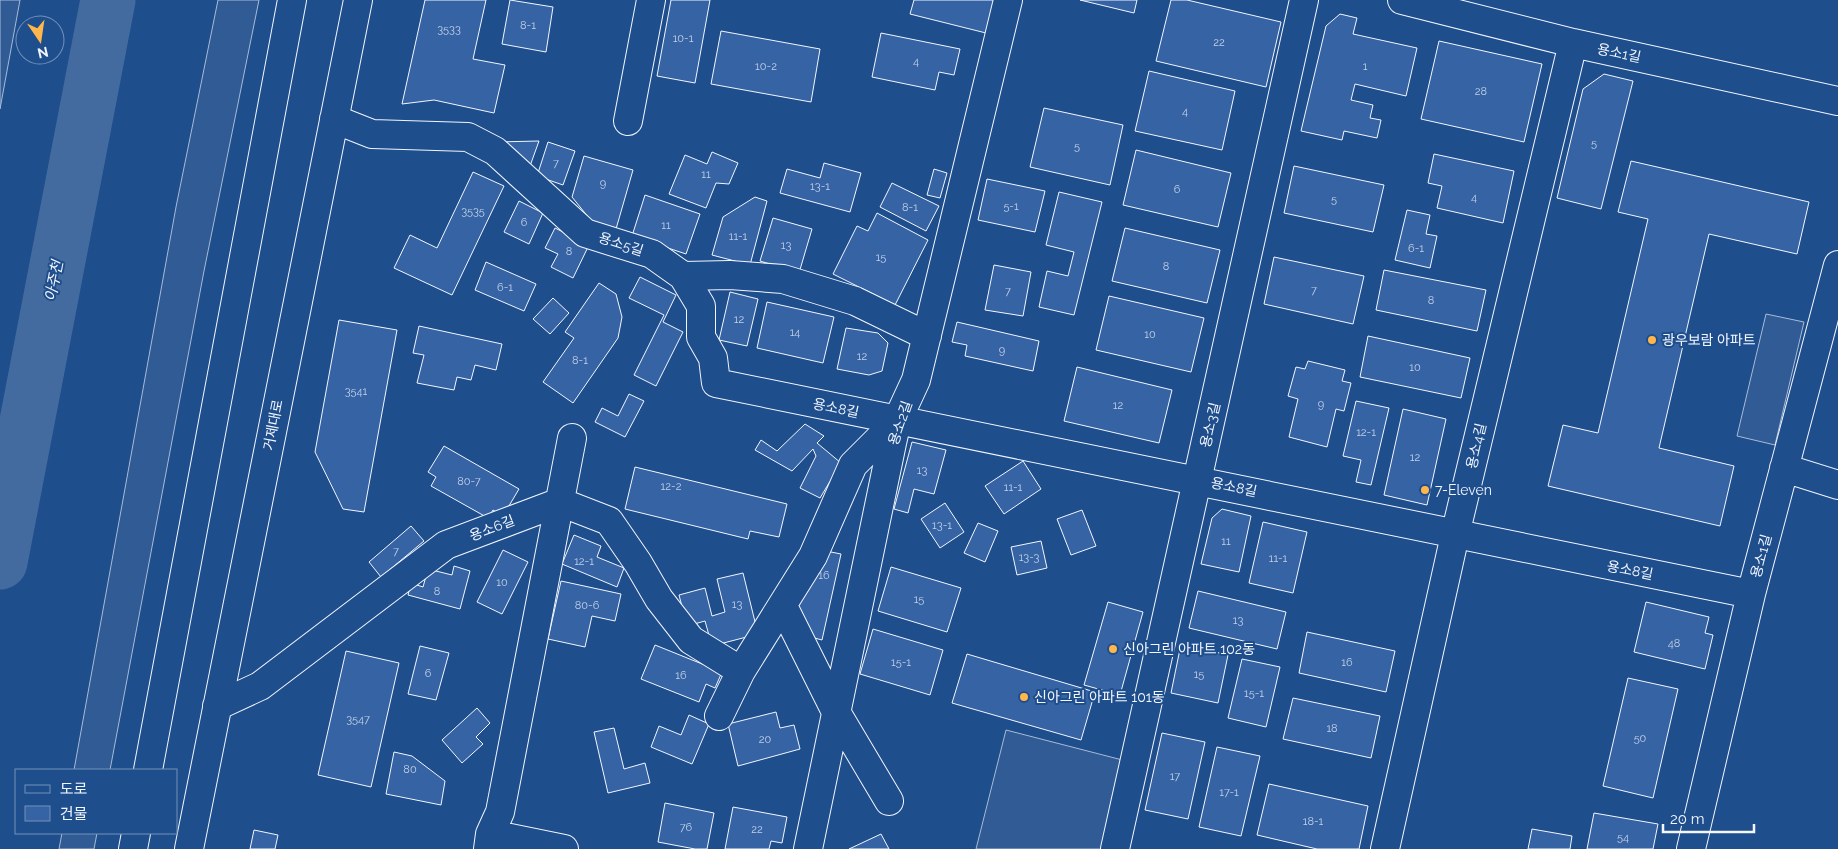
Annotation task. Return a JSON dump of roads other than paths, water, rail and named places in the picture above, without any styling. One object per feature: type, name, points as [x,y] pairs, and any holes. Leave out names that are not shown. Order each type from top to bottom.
[{"type":"street","points":[[148,769],[292,0]]},
{"type":"street","name":"거제대로","points":[[189,849],[358,0]]},
{"type":"street","points":[[628,121],[651,0]]},
{"type":"street","name":"용소2길","points":[[808,849],[897,421],[916,380],[1008,0]]},
{"type":"street","name":"용소3길","points":[[1114,849],[1304,0]]},
{"type":"street","name":"용소1길","points":[[1402,0],[1573,43],[1838,101]]},
{"type":"street","name":"용소4길","points":[[1385,849],[1455,535],[1573,43]]},
{"type":"street","name":"용소5길","points":[[334,119],[372,134],[468,137],[495,152],[585,233],[652,254],[683,276]]},
{"type":"street","name":"용소1길","points":[[1691,849],[1751,594],[1838,265]]},
{"type":"street","points":[[683,276],[783,279],[855,301],[927,336]]},
{"type":"street","name":"용소8길","points":[[683,276],[702,306],[701,337],[713,358],[716,382],[897,421],[1197,479],[1455,535],[1751,594]]},
{"type":"street","points":[[719,716],[741,671],[813,556],[853,464],[897,421]]},
{"type":"street","points":[[564,849],[489,842],[500,812],[572,438]]},
{"type":"street","points":[[1784,468],[1838,485]]},
{"type":"street","points":[[560,502],[609,521],[638,563],[659,599],[691,640],[741,671]]},
{"type":"street","name":"용소6길","points":[[217,706],[260,686],[446,545],[560,502]]},
{"type":"street","points":[[783,606],[836,712],[889,801]]},
{"type":"street","points":[[133,849],[136,834]]},
{"type":"waterway","name":"아주천","points":[[0,562],[108,0]]},
{"type":"place","name":"광우보람 아파트","points":[[1652,340]]},
{"type":"place","name":"7-Eleven","points":[[1425,490]]},
{"type":"place","name":"신아그린 아파트 102동","points":[[1113,649]]},
{"type":"place","name":"신아그린 아파트 101동","points":[[1024,697]]}]
